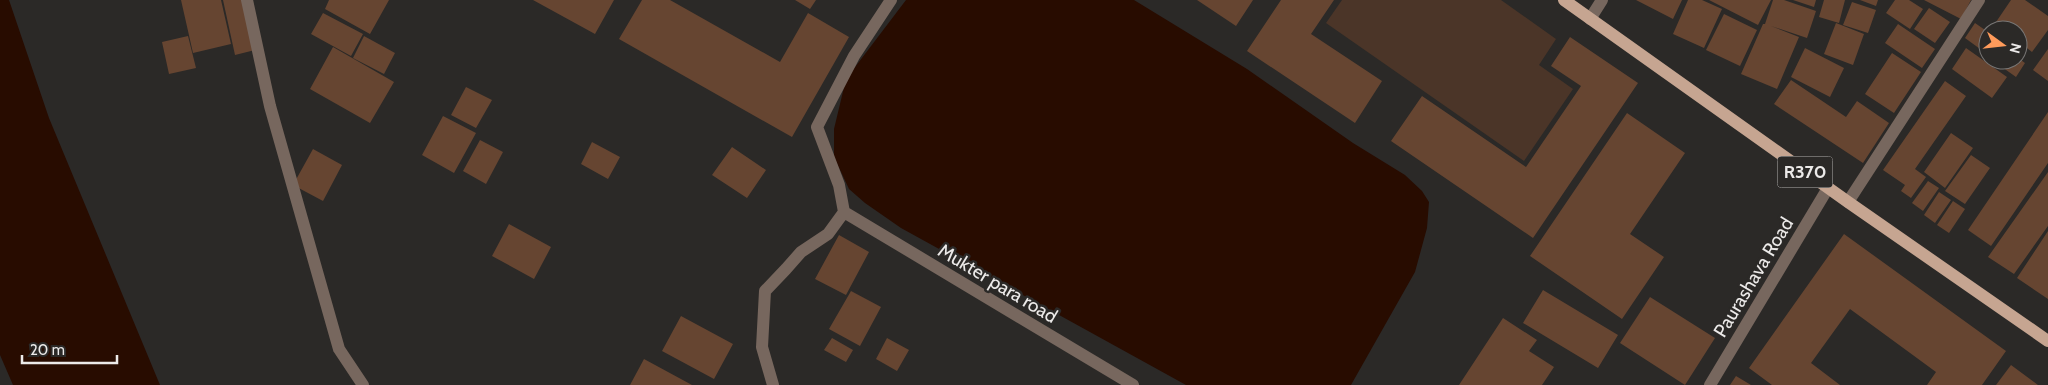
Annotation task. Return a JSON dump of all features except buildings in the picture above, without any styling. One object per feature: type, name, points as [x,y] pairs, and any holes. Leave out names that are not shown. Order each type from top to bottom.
[{"type":"main road","name":"R370","points":[[1564,0],[1828,188],[2048,341]]},
{"type":"street","points":[[247,0],[270,106],[339,349],[363,385]]},
{"type":"street","points":[[773,385],[762,347],[765,290],[801,252],[828,234],[844,212],[839,186],[817,127],[854,56],[891,0]]},
{"type":"street","points":[[1590,19],[1602,0]]},
{"type":"street","points":[[1848,202],[1980,0]]},
{"type":"street","name":"Paurashava Road","points":[[1710,385],[1828,188]]},
{"type":"street","name":"Mukter para road","points":[[844,212],[1133,385]]},
{"type":"shaded area","points":[[0,0],[9,0],[49,118],[160,385],[13,385],[0,355]]},
{"type":"shaded area","points":[[906,0],[1134,0],[1247,69],[1353,143],[1405,175],[1422,191],[1429,202],[1427,228],[1415,272],[1351,385],[1186,385],[901,228],[865,203],[849,189],[834,157],[834,129],[846,79]]},
{"type":"shaded area","points":[[1342,0],[1501,0],[1556,39],[1539,65],[1573,89],[1524,161],[1326,23]]}]
